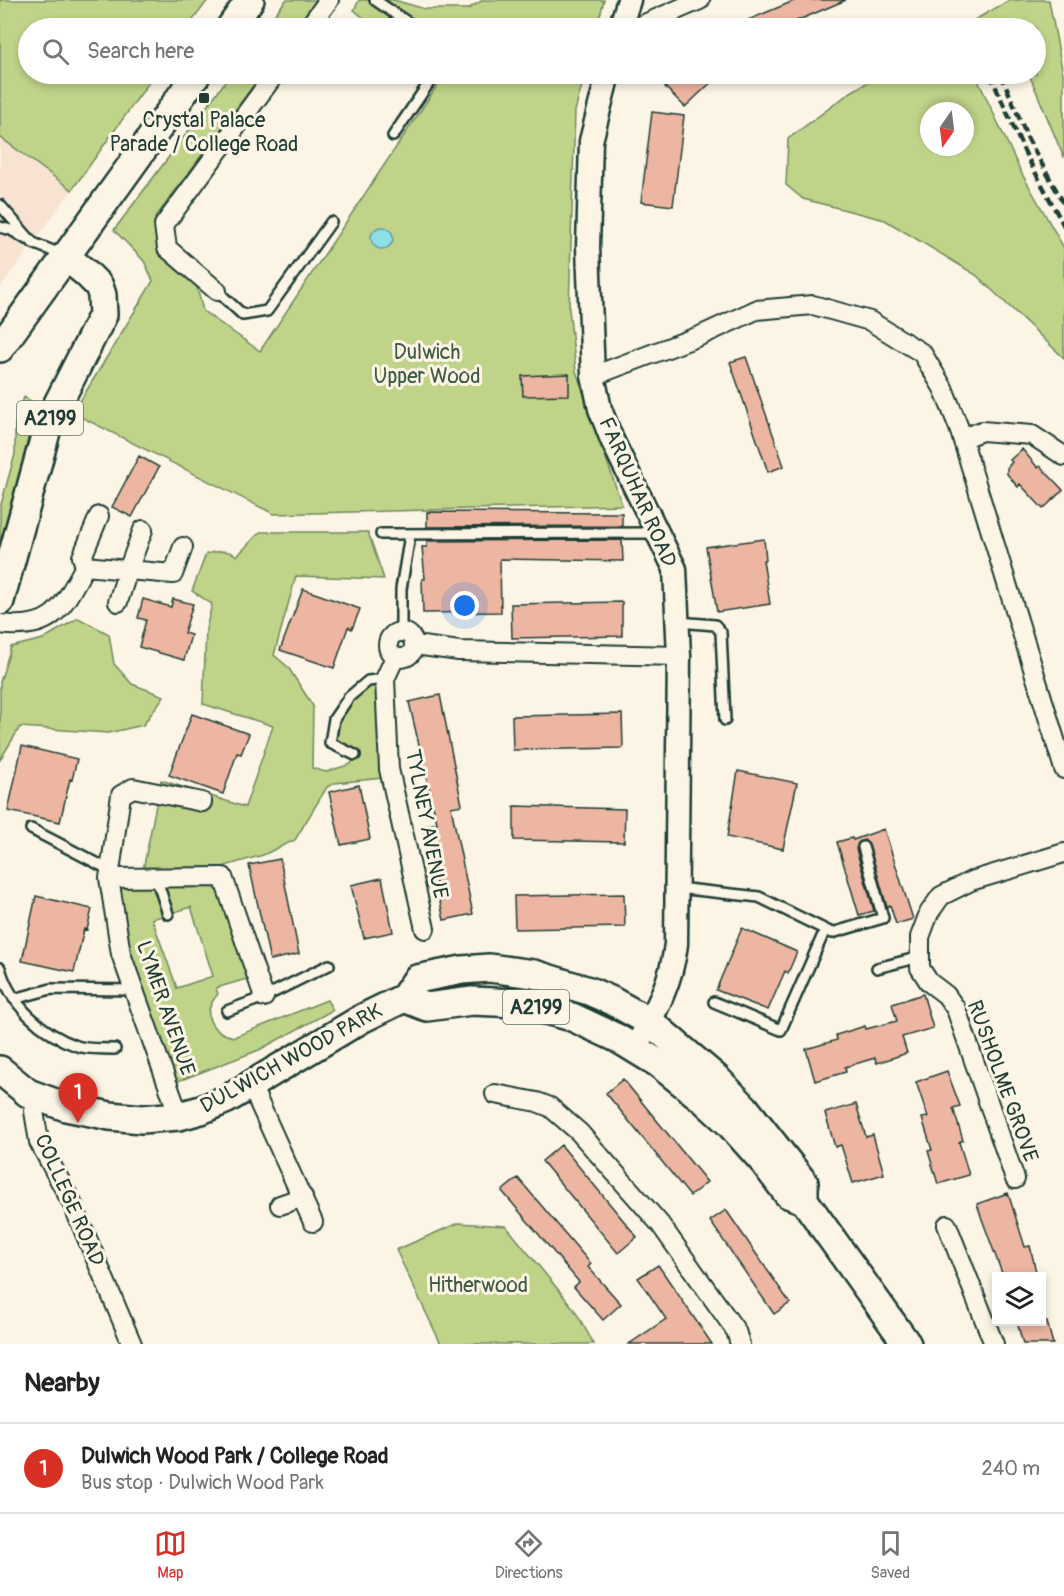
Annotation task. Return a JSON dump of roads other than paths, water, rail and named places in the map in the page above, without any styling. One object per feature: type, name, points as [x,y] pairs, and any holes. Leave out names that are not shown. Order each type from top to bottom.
[{"type":"main road","points":[[237,18],[250,0]]},
{"type":"main road","points":[[0,348],[190,84]]},
{"type":"main road","name":"A2199","points":[[0,601],[48,421],[103,315],[99,286],[65,256]]},
{"type":"main road","name":"DULWICH WOOD PARK","points":[[37,1097],[66,1107],[110,1116],[142,1119],[179,1116],[201,1110],[251,1085],[334,1034],[404,998],[417,979],[462,970],[489,968],[511,970],[534,974],[590,992],[650,1022],[716,1078],[765,1131],[804,1183],[804,1200]]},
{"type":"main road","name":"DULWICH WOOD PARK","points":[[404,998],[427,1007],[472,1001],[519,1003],[572,1017],[635,1048],[682,1082],[729,1123],[763,1161],[788,1194],[804,1200],[907,1344]]},
{"type":"main road","name":"A2199","points":[[0,1070],[37,1097]]},
{"type":"street","points":[[316,18],[329,0]]},
{"type":"street","points":[[623,18],[629,0]]},
{"type":"street","points":[[658,18],[700,0]]},
{"type":"street","points":[[216,291],[166,248],[164,225],[268,84]]},
{"type":"street","name":"FARQUHAR ROAD","points":[[605,84],[591,141],[588,247],[594,376],[600,409],[612,440],[675,570],[678,622],[675,956],[671,975],[650,1022],[635,1048]]},
{"type":"street","points":[[594,376],[702,334],[756,310],[813,305],[870,321],[922,353],[943,388],[962,438],[1064,769]]},
{"type":"street","points":[[962,438],[982,430],[1032,435],[1064,456]]},
{"type":"street","points":[[0,624],[20,626],[50,619],[65,602],[85,566],[82,557],[99,516]]},
{"type":"street","points":[[118,602],[143,530]]},
{"type":"street","points":[[85,566],[173,574],[183,547]]},
{"type":"street","points":[[401,632],[411,636],[415,645]]},
{"type":"street","name":"TYLNEY AVENUE","points":[[401,632],[392,635],[389,640],[389,650],[395,657],[385,679],[389,769],[425,929]]},
{"type":"street","points":[[415,645],[459,651],[679,656]]},
{"type":"street","points":[[395,657],[410,655],[415,645]]},
{"type":"street","name":"LYMER AVENUE","points":[[179,1116],[121,954],[110,874],[120,795],[133,788],[202,802]]},
{"type":"street","name":"RUSHOLME GROVE","points":[[1015,1179],[956,1009],[946,995],[929,982],[920,968],[920,937],[929,913],[941,896],[971,881],[1064,853]]},
{"type":"street","points":[[110,874],[223,877],[264,997]]},
{"type":"street","points":[[251,1085],[313,1222]]},
{"type":"street","points":[[495,1094],[537,1102],[550,1107],[579,1132],[660,1224],[736,1331],[740,1344]]},
{"type":"street","name":"COLLEGE ROAD","points":[[37,1097],[34,1111],[39,1142],[72,1203],[132,1344]]},
{"type":"street","points":[[280,1205],[303,1197]]},
{"type":"street","points":[[947,1225],[994,1344]]},
{"type":"lane","points":[[375,0],[401,18]]},
{"type":"lane","points":[[393,136],[428,84]]},
{"type":"lane","points":[[0,205],[33,243]]},
{"type":"lane","points":[[216,291],[243,315],[267,311],[331,222]]},
{"type":"lane","points":[[0,227],[65,256]]},
{"type":"lane","points":[[381,534],[658,532]]},
{"type":"lane","points":[[401,632],[400,589],[410,535]]},
{"type":"lane","points":[[678,622],[715,625],[721,632],[725,720]]},
{"type":"lane","points":[[355,754],[330,743],[334,719],[349,697],[368,681],[385,679]]},
{"type":"lane","points":[[31,829],[110,874]]},
{"type":"lane","points":[[677,888],[759,897],[832,933],[883,918],[863,847]]},
{"type":"lane","points":[[156,877],[168,914]]},
{"type":"lane","points":[[714,1002],[781,1030],[825,930]]},
{"type":"lane","points":[[877,968],[920,957]]},
{"type":"lane","points":[[227,1011],[264,997],[328,965]]},
{"type":"lane","points":[[0,968],[14,999],[24,1011],[50,1033],[79,1047],[115,1049]]},
{"type":"lane","points":[[14,999],[51,989],[134,990]]},
{"type":"water","points":[[382,227],[390,230],[393,238],[390,246],[382,249],[374,246],[371,238],[374,230]]},
{"type":"railway","points":[[994,84],[1025,153],[1064,226]]},
{"type":"railway","points":[[1005,84],[1028,139],[1064,204]]},
{"type":"place","name":"Crystal Palace Parade / College Road","points":[[204,98]]},
{"type":"place","name":"Dulwich Wood Park / College Road","points":[[78,1123]]},
{"type":"park label","name":"Dulwich Upper Wood","points":[[427,364]]},
{"type":"park label","name":"Hitherwood","points":[[478,1285]]}]
